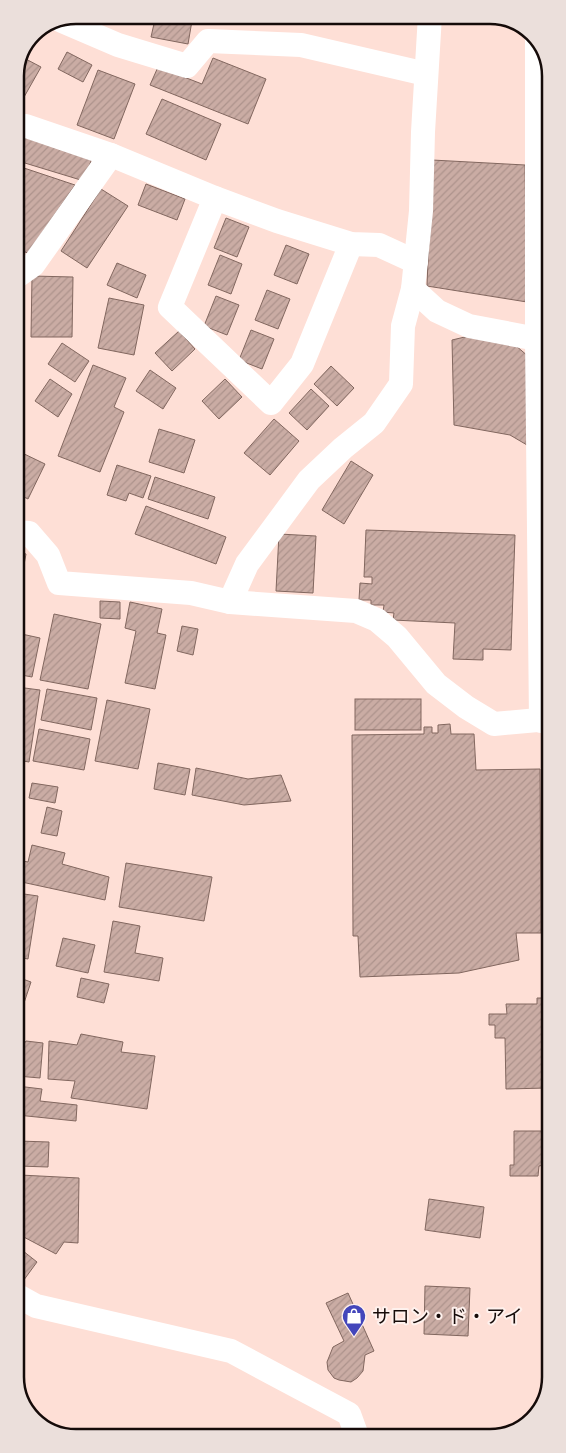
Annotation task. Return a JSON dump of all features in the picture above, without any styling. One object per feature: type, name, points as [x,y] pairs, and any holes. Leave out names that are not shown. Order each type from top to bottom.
[{"type":"street","points":[[230,602],[247,564],[309,480],[342,448],[374,422],[401,384],[402,326],[413,289],[421,211],[429,24]]},
{"type":"street","points":[[70,25],[118,45],[187,66],[208,41],[301,45],[426,74]]},
{"type":"street","points":[[537,54],[537,339],[542,577]]},
{"type":"street","points":[[24,127],[111,155],[215,198],[277,221],[351,244],[379,245],[416,262]]},
{"type":"street","points":[[24,271],[33,265],[111,155]]},
{"type":"street","points":[[215,198],[170,307],[270,403],[302,364],[351,244]]},
{"type":"street","points":[[413,289],[437,311],[469,326],[537,339]]},
{"type":"street","points":[[24,532],[29,532],[48,555],[59,583],[191,593],[230,602],[356,610],[377,620],[398,637],[436,684],[494,724],[542,720]]},
{"type":"street","points":[[24,1299],[36,1306],[231,1351],[350,1414],[355,1429]]},
{"type":"building","points":[[154,24],[191,24],[188,44],[151,37]]},
{"type":"building","points":[[67,52],[92,65],[83,82],[58,69]]},
{"type":"building","points":[[213,58],[266,79],[248,124],[150,85],[158,67],[202,84]]},
{"type":"building","points":[[27,60],[41,67],[24,97],[24,72]]},
{"type":"building","points":[[98,70],[135,84],[114,139],[77,125]]},
{"type":"building","points":[[162,99],[221,124],[206,160],[146,134]]},
{"type":"building","points":[[24,138],[92,158],[84,181],[24,163]]},
{"type":"building","points":[[432,160],[525,165],[527,302],[427,286]]},
{"type":"building","points":[[24,168],[75,185],[28,253],[24,252]]},
{"type":"building","points":[[146,184],[185,199],[177,220],[138,205]]},
{"type":"building","points":[[101,189],[128,206],[87,268],[61,251]]},
{"type":"building","points":[[226,218],[249,227],[237,257],[214,248]]},
{"type":"building","points":[[286,245],[309,254],[297,284],[274,275]]},
{"type":"building","points":[[220,255],[242,264],[231,294],[208,285]]},
{"type":"building","points":[[117,263],[146,275],[137,298],[107,285]]},
{"type":"building","points":[[32,276],[73,277],[72,337],[31,337]]},
{"type":"building","points":[[267,290],[290,299],[278,329],[255,320]]},
{"type":"building","points":[[216,296],[239,305],[227,335],[204,326]]},
{"type":"building","points":[[109,298],[144,305],[134,355],[98,348]]},
{"type":"building","points":[[251,330],[274,339],[262,369],[239,360]]},
{"type":"building","points":[[179,331],[195,349],[172,371],[155,353]]},
{"type":"building","points":[[469,336],[515,345],[529,357],[527,445],[510,435],[454,425],[452,340]]},
{"type":"building","points":[[62,343],[89,361],[75,382],[48,364]]},
{"type":"building","points":[[93,365],[126,378],[114,407],[124,412],[100,472],[58,456]]},
{"type":"building","points":[[331,366],[354,388],[337,406],[314,384]]},
{"type":"building","points":[[150,370],[176,388],[163,409],[136,391]]},
{"type":"building","points":[[50,379],[72,394],[58,417],[35,401]]},
{"type":"building","points":[[225,379],[242,397],[219,419],[202,401]]},
{"type":"building","points":[[311,389],[329,406],[307,430],[289,413]]},
{"type":"building","points":[[274,419],[299,441],[270,475],[244,453]]},
{"type":"building","points":[[159,429],[195,440],[184,473],[149,462]]},
{"type":"building","points":[[24,454],[45,464],[28,499],[24,497]]},
{"type":"building","points":[[351,461],[373,475],[344,524],[322,510]]},
{"type":"building","points":[[117,465],[151,476],[143,498],[129,493],[126,501],[107,495]]},
{"type":"building","points":[[155,477],[215,497],[208,519],[148,499]]},
{"type":"building","points":[[146,506],[226,537],[216,564],[135,534]]},
{"type":"building","points":[[366,530],[515,535],[511,650],[483,649],[483,660],[453,659],[455,623],[393,620],[394,613],[383,612],[384,605],[371,605],[371,600],[359,600],[360,583],[372,584],[372,577],[364,577]]},
{"type":"building","points":[[279,534],[316,536],[313,593],[276,591]]},
{"type":"building","points":[[100,601],[120,602],[120,619],[100,618]]},
{"type":"building","points":[[130,602],[162,609],[157,633],[166,635],[155,689],[125,683],[136,631],[125,628]]},
{"type":"building","points":[[54,614],[101,624],[88,689],[40,680]]},
{"type":"building","points":[[182,626],[198,629],[193,655],[177,651]]},
{"type":"building","points":[[24,635],[40,638],[32,677],[24,676]]},
{"type":"building","points":[[24,688],[40,690],[29,762],[24,761]]},
{"type":"building","points":[[47,689],[97,698],[91,730],[41,720]]},
{"type":"building","points":[[355,699],[421,699],[421,730],[355,730]]},
{"type":"building","points":[[107,700],[150,709],[138,769],[95,761]]},
{"type":"building","points":[[450,724],[451,734],[474,734],[476,770],[540,769],[541,933],[516,933],[519,960],[459,973],[360,977],[358,936],[353,936],[352,735],[424,734],[424,727],[432,727],[432,733],[438,733],[438,725]]},
{"type":"building","points":[[39,729],[90,739],[84,770],[33,761]]},
{"type":"building","points":[[158,763],[190,769],[185,795],[154,789]]},
{"type":"building","points":[[196,768],[248,779],[281,775],[291,801],[244,805],[192,795]]},
{"type":"building","points":[[32,783],[58,787],[55,803],[29,798]]},
{"type":"building","points":[[47,807],[62,811],[57,836],[41,833]]},
{"type":"building","points":[[32,845],[65,853],[62,864],[109,877],[105,900],[24,883],[24,861],[28,862]]},
{"type":"building","points":[[126,863],[212,877],[204,921],[119,907]]},
{"type":"building","points":[[24,894],[38,896],[28,959],[24,958]]},
{"type":"building","points":[[113,921],[140,926],[135,953],[163,958],[159,981],[104,972]]},
{"type":"building","points":[[63,938],[95,945],[88,973],[56,966]]},
{"type":"building","points":[[81,978],[109,984],[104,1003],[77,997]]},
{"type":"building","points":[[24,980],[31,982],[24,1003]]},
{"type":"building","points":[[537,998],[542,998],[542,1088],[506,1089],[505,1038],[495,1038],[495,1025],[489,1025],[489,1014],[507,1014],[506,1004],[537,1004]]},
{"type":"building","points":[[81,1034],[123,1042],[121,1052],[155,1056],[147,1109],[71,1098],[75,1081],[48,1079],[49,1041],[77,1045]]},
{"type":"building","points":[[26,1041],[43,1043],[40,1078],[24,1077],[24,1044]]},
{"type":"building","points":[[24,1087],[42,1089],[40,1101],[77,1105],[76,1121],[24,1116]]},
{"type":"building","points":[[514,1131],[542,1131],[542,1165],[539,1166],[538,1176],[510,1176],[510,1165],[514,1165]]},
{"type":"building","points":[[24,1141],[49,1142],[48,1167],[24,1166]]},
{"type":"building","points":[[24,1175],[79,1178],[78,1243],[64,1242],[56,1254],[24,1237]]},
{"type":"building","points":[[429,1199],[484,1207],[480,1238],[425,1230]]},
{"type":"building","points":[[24,1252],[37,1262],[24,1280]]},
{"type":"building","points":[[425,1286],[470,1288],[468,1336],[424,1334]]},
{"type":"building","points":[[348,1293],[374,1351],[365,1355],[363,1371],[351,1382],[334,1378],[328,1370],[327,1362],[333,1347],[344,1341],[326,1303]]},
{"type":"place","name":"サロン・ド・アイ","points":[[354,1337]]}]
